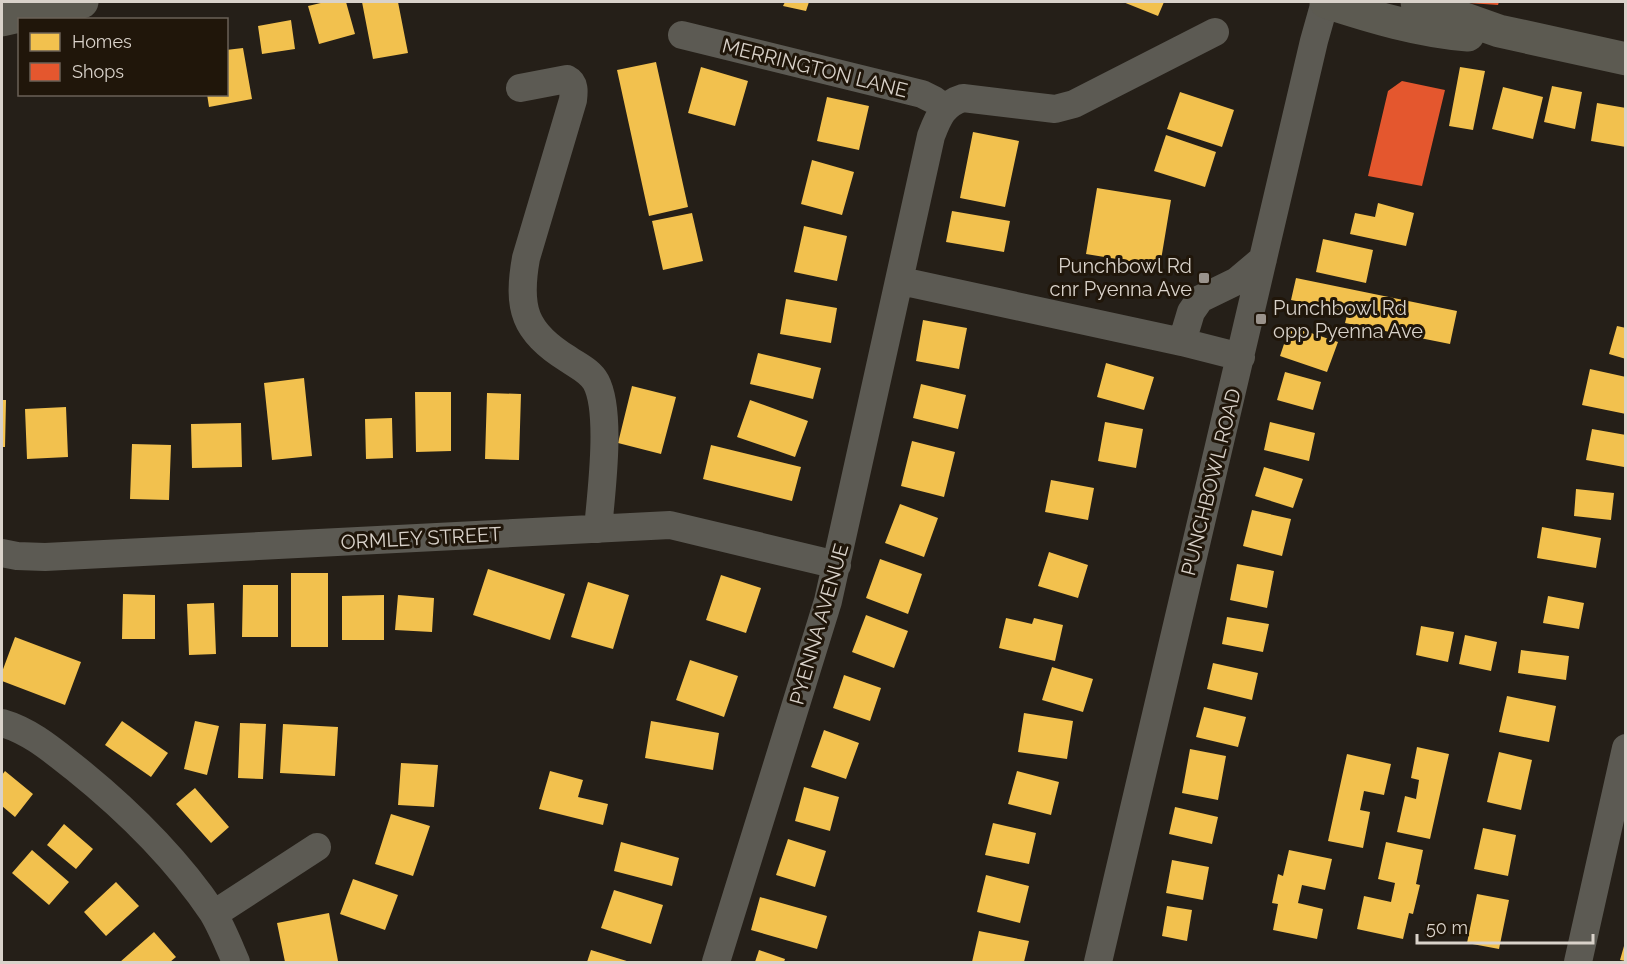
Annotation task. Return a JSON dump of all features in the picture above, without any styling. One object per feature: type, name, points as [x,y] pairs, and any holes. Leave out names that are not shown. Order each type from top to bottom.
[{"type":"main road","points":[[2,21],[82,2]]},
{"type":"main road","points":[[1326,2],[1378,19],[1422,28],[1458,34],[1533,40]]},
{"type":"main road","points":[[1417,2],[1445,8],[1498,31],[1626,59]]},
{"type":"street","name":"PUNCHBOWL ROAD","points":[[1098,963],[1314,41],[1326,2]]},
{"type":"street","points":[[945,108],[953,101],[963,98],[1054,109],[1074,104],[1215,32]]},
{"type":"street","name":"MERRINGTON LANE","points":[[682,35],[922,94],[945,108]]},
{"type":"street","points":[[520,88],[567,79],[573,86],[573,100],[526,258],[522,281],[528,321],[536,334],[546,344],[590,372],[597,383],[603,405],[604,468],[598,529]]},
{"type":"street","name":"PYENNA AVENUE","points":[[716,963],[828,601],[901,281],[931,136],[945,108]]},
{"type":"street","points":[[1182,342],[1191,312],[1200,299],[1237,280],[1263,260]]},
{"type":"street","points":[[901,281],[1241,357]]},
{"type":"street","name":"ORMLEY STREET","points":[[2,553],[17,556],[45,556],[670,525],[837,565]]},
{"type":"street","points":[[2,723],[25,732],[47,745],[124,810],[171,860],[214,914],[236,963]]},
{"type":"street","points":[[1578,963],[1626,748]]},
{"type":"street","points":[[214,914],[317,847]]},
{"type":"building: Homes","points":[[325,2],[346,2],[355,34],[319,44],[308,6]]},
{"type":"building: Homes","points":[[362,2],[398,2],[408,53],[373,59]]},
{"type":"building: Homes","points":[[785,2],[809,2],[806,11],[783,6]]},
{"type":"building: Homes","points":[[1123,2],[1164,2],[1158,16]]},
{"type":"building: Homes","points":[[291,20],[295,49],[262,54],[258,26]]},
{"type":"building: Homes","points":[[243,48],[252,99],[209,107],[207,96],[228,96],[228,50]]},
{"type":"building: Homes","points":[[656,62],[688,207],[649,216],[617,70]]},
{"type":"building: Homes","points":[[701,67],[748,81],[735,126],[688,113]]},
{"type":"building: Homes","points":[[1460,67],[1485,71],[1473,130],[1449,126]]},
{"type":"building: Homes","points":[[1552,86],[1582,92],[1575,129],[1544,122]]},
{"type":"building: Homes","points":[[1503,87],[1543,97],[1533,139],[1492,129]]},
{"type":"building: Homes","points":[[1180,92],[1234,110],[1222,147],[1167,129]]},
{"type":"building: Homes","points":[[827,97],[869,106],[859,150],[817,141]]},
{"type":"building: Homes","points":[[1597,103],[1626,108],[1626,147],[1591,141]]},
{"type":"building: Homes","points":[[973,132],[1019,141],[1005,207],[960,198]]},
{"type":"building: Homes","points":[[1166,135],[1216,152],[1205,187],[1154,171]]},
{"type":"building: Homes","points":[[812,160],[854,172],[842,215],[801,204]]},
{"type":"building: Homes","points":[[1097,188],[1171,200],[1160,266],[1086,254]]},
{"type":"building: Homes","points":[[1378,203],[1414,213],[1406,246],[1350,234],[1355,213],[1375,217]]},
{"type":"building: Homes","points":[[952,211],[1010,221],[1004,252],[946,242]]},
{"type":"building: Homes","points":[[692,213],[703,261],[663,270],[652,221]]},
{"type":"building: Homes","points":[[804,226],[847,236],[837,281],[794,272]]},
{"type":"building: Homes","points":[[1323,239],[1373,250],[1366,283],[1316,272]]},
{"type":"building: Homes","points":[[1296,278],[1457,311],[1450,344],[1345,323],[1348,311],[1291,300]]},
{"type":"building: Homes","points":[[786,299],[837,308],[831,343],[780,334]]},
{"type":"building: Homes","points":[[923,320],[967,328],[959,369],[916,361]]},
{"type":"building: Homes","points":[[1290,326],[1338,342],[1327,372],[1280,356]]},
{"type":"building: Homes","points":[[1617,326],[1626,328],[1626,359],[1609,354]]},
{"type":"building: Homes","points":[[758,353],[821,368],[813,399],[750,384]]},
{"type":"building: Homes","points":[[1106,363],[1154,377],[1144,410],[1097,397]]},
{"type":"building: Homes","points":[[1590,369],[1626,377],[1626,414],[1582,405]]},
{"type":"building: Homes","points":[[1285,372],[1321,382],[1313,410],[1277,400]]},
{"type":"building: Homes","points":[[304,378],[312,456],[272,460],[264,383]]},
{"type":"building: Homes","points":[[921,384],[966,395],[958,429],[913,418]]},
{"type":"building: Homes","points":[[632,386],[676,397],[661,454],[618,443]]},
{"type":"building: Homes","points":[[415,392],[451,392],[451,451],[416,452]]},
{"type":"building: Homes","points":[[487,393],[521,394],[519,460],[485,459]]},
{"type":"building: Homes","points":[[2,400],[6,400],[5,447],[2,447]]},
{"type":"building: Homes","points":[[750,400],[808,421],[795,457],[737,437]]},
{"type":"building: Homes","points":[[66,407],[68,457],[27,459],[25,409]]},
{"type":"building: Homes","points":[[392,418],[393,458],[366,459],[365,419]]},
{"type":"building: Homes","points":[[1105,422],[1143,429],[1136,468],[1098,461]]},
{"type":"building: Homes","points":[[1270,422],[1315,433],[1309,461],[1264,450]]},
{"type":"building: Homes","points":[[241,423],[242,467],[192,468],[191,424]]},
{"type":"building: Homes","points":[[1592,429],[1626,435],[1624,467],[1586,460]]},
{"type":"building: Homes","points":[[912,441],[955,452],[944,497],[901,486]]},
{"type":"building: Homes","points":[[132,444],[171,445],[169,500],[130,499]]},
{"type":"building: Homes","points":[[711,445],[801,467],[792,501],[703,479]]},
{"type":"building: Homes","points":[[1264,467],[1303,479],[1293,508],[1255,496]]},
{"type":"building: Homes","points":[[1051,480],[1094,488],[1088,520],[1045,512]]},
{"type":"building: Homes","points":[[1576,489],[1614,493],[1611,520],[1574,516]]},
{"type":"building: Homes","points":[[900,504],[938,518],[924,557],[885,543]]},
{"type":"building: Homes","points":[[1252,510],[1291,519],[1282,556],[1243,546]]},
{"type":"building: Homes","points":[[1542,527],[1601,538],[1596,568],[1537,558]]},
{"type":"building: Homes","points":[[1049,552],[1088,565],[1078,598],[1038,586]]},
{"type":"building: Homes","points":[[880,559],[922,574],[908,614],[866,598]]},
{"type":"building: Homes","points":[[1237,564],[1274,571],[1267,608],[1230,600]]},
{"type":"building: Homes","points":[[488,569],[565,594],[550,640],[473,615]]},
{"type":"building: Homes","points":[[291,573],[328,573],[328,647],[291,647]]},
{"type":"building: Homes","points":[[721,575],[761,588],[746,633],[706,620]]},
{"type":"building: Homes","points":[[588,582],[629,595],[613,649],[571,637]]},
{"type":"building: Homes","points":[[243,585],[278,585],[278,637],[242,637]]},
{"type":"building: Homes","points":[[123,594],[155,595],[155,639],[122,639]]},
{"type":"building: Homes","points":[[384,595],[384,640],[342,640],[342,596]]},
{"type":"building: Homes","points":[[398,595],[434,598],[432,632],[395,630]]},
{"type":"building: Homes","points":[[1548,596],[1584,603],[1579,629],[1543,623]]},
{"type":"building: Homes","points":[[214,603],[216,654],[189,655],[187,604]]},
{"type":"building: Homes","points":[[866,615],[908,631],[894,668],[852,652]]},
{"type":"building: Homes","points":[[1227,617],[1269,624],[1263,652],[1222,644]]},
{"type":"building: Homes","points":[[1006,618],[1032,624],[1034,618],[1063,625],[1055,661],[999,648]]},
{"type":"building: Homes","points":[[1421,626],[1454,632],[1448,662],[1416,655]]},
{"type":"building: Homes","points":[[1465,635],[1497,642],[1491,671],[1459,664]]},
{"type":"building: Homes","points":[[15,637],[81,662],[65,705],[2,681],[2,672]]},
{"type":"building: Homes","points":[[1521,650],[1569,656],[1566,680],[1518,673]]},
{"type":"building: Homes","points":[[690,660],[738,676],[724,717],[676,700]]},
{"type":"building: Homes","points":[[1213,663],[1258,673],[1252,700],[1207,689]]},
{"type":"building: Homes","points":[[1052,667],[1093,679],[1083,712],[1042,700]]},
{"type":"building: Homes","points":[[844,675],[881,688],[870,721],[833,708]]},
{"type":"building: Homes","points":[[1507,696],[1556,706],[1549,742],[1499,732]]},
{"type":"building: Homes","points":[[1204,707],[1246,717],[1238,747],[1196,737]]},
{"type":"building: Homes","points":[[1024,713],[1073,721],[1067,759],[1018,752]]},
{"type":"building: Homes","points":[[122,721],[168,753],[151,777],[105,745]]},
{"type":"building: Homes","points":[[195,721],[219,726],[207,775],[184,769]]},
{"type":"building: Homes","points":[[651,721],[719,733],[713,770],[645,758]]},
{"type":"building: Homes","points":[[240,723],[266,724],[263,779],[238,778]]},
{"type":"building: Homes","points":[[283,724],[338,727],[335,776],[280,773]]},
{"type":"building: Homes","points":[[824,730],[859,743],[846,779],[811,767]]},
{"type":"building: Homes","points":[[1417,747],[1449,754],[1430,839],[1397,832],[1405,796],[1416,799],[1419,780],[1411,778]]},
{"type":"building: Homes","points":[[1190,749],[1226,756],[1218,800],[1182,793]]},
{"type":"building: Homes","points":[[1499,752],[1532,760],[1521,810],[1487,802]]},
{"type":"building: Homes","points":[[1347,754],[1391,764],[1384,795],[1364,791],[1360,810],[1370,812],[1363,848],[1328,841]]},
{"type":"building: Homes","points":[[401,763],[438,765],[434,807],[398,805]]},
{"type":"building: Homes","points":[[5,771],[33,794],[15,817],[2,806],[2,775]]},
{"type":"building: Homes","points":[[550,771],[583,780],[578,797],[608,804],[603,825],[539,809]]},
{"type":"building: Homes","points":[[1017,771],[1059,782],[1051,815],[1008,804]]},
{"type":"building: Homes","points":[[804,787],[839,797],[830,831],[795,821]]},
{"type":"building: Homes","points":[[195,788],[229,827],[211,843],[176,804]]},
{"type":"building: Homes","points":[[1175,807],[1218,817],[1212,844],[1169,834]]},
{"type":"building: Homes","points":[[391,814],[430,826],[413,876],[375,864]]},
{"type":"building: Homes","points":[[993,823],[1036,833],[1029,864],[985,855]]},
{"type":"building: Homes","points":[[64,824],[93,849],[76,869],[47,845]]},
{"type":"building: Homes","points":[[1483,828],[1516,835],[1508,876],[1474,869]]},
{"type":"building: Homes","points":[[788,839],[826,851],[815,887],[776,875]]},
{"type":"building: Homes","points":[[621,842],[679,858],[672,886],[614,871]]},
{"type":"building: Homes","points":[[1386,842],[1423,850],[1416,884],[1420,885],[1413,914],[1409,913],[1403,939],[1357,929],[1364,896],[1391,902],[1395,883],[1378,879]]},
{"type":"building: Homes","points":[[32,850],[69,882],[49,905],[12,873]]},
{"type":"building: Homes","points":[[1289,850],[1332,859],[1325,890],[1302,885],[1298,903],[1323,909],[1317,939],[1273,930],[1278,904],[1272,903],[1278,874],[1283,876]]},
{"type":"building: Homes","points":[[1172,860],[1209,867],[1203,900],[1166,893]]},
{"type":"building: Homes","points":[[986,875],[1029,886],[1020,923],[977,912]]},
{"type":"building: Homes","points":[[353,879],[398,895],[385,930],[340,914]]},
{"type":"building: Homes","points":[[116,882],[139,906],[106,936],[84,912]]},
{"type":"building: Homes","points":[[614,890],[663,905],[651,944],[601,928]]},
{"type":"building: Homes","points":[[1477,894],[1509,900],[1499,949],[1467,943]]},
{"type":"building: Homes","points":[[760,897],[827,916],[817,949],[751,930]]},
{"type":"building: Homes","points":[[1167,906],[1192,910],[1187,941],[1162,936]]},
{"type":"building: Homes","points":[[329,913],[338,961],[285,962],[277,923]]},
{"type":"building: Homes","points":[[979,931],[1029,941],[1024,962],[972,962]]},
{"type":"building: Homes","points":[[154,932],[176,957],[170,962],[120,962]]},
{"type":"building: Homes","points":[[1626,939],[1626,961],[1620,960]]},
{"type":"building: Homes","points":[[591,950],[630,962],[587,962]]},
{"type":"building: Homes","points":[[759,950],[785,959],[784,962],[755,962]]},
{"type":"building: Shops","points":[[1469,2],[1499,2],[1498,5]]},
{"type":"building: Shops","points":[[1402,81],[1445,90],[1422,186],[1368,176],[1388,91]]},
{"type":"place","name":"Punchbowl Rd cnr Pyenna Ave","points":[[1204,278]]},
{"type":"place","name":"Punchbowl Rd opp Pyenna Ave","points":[[1261,319]]}]
